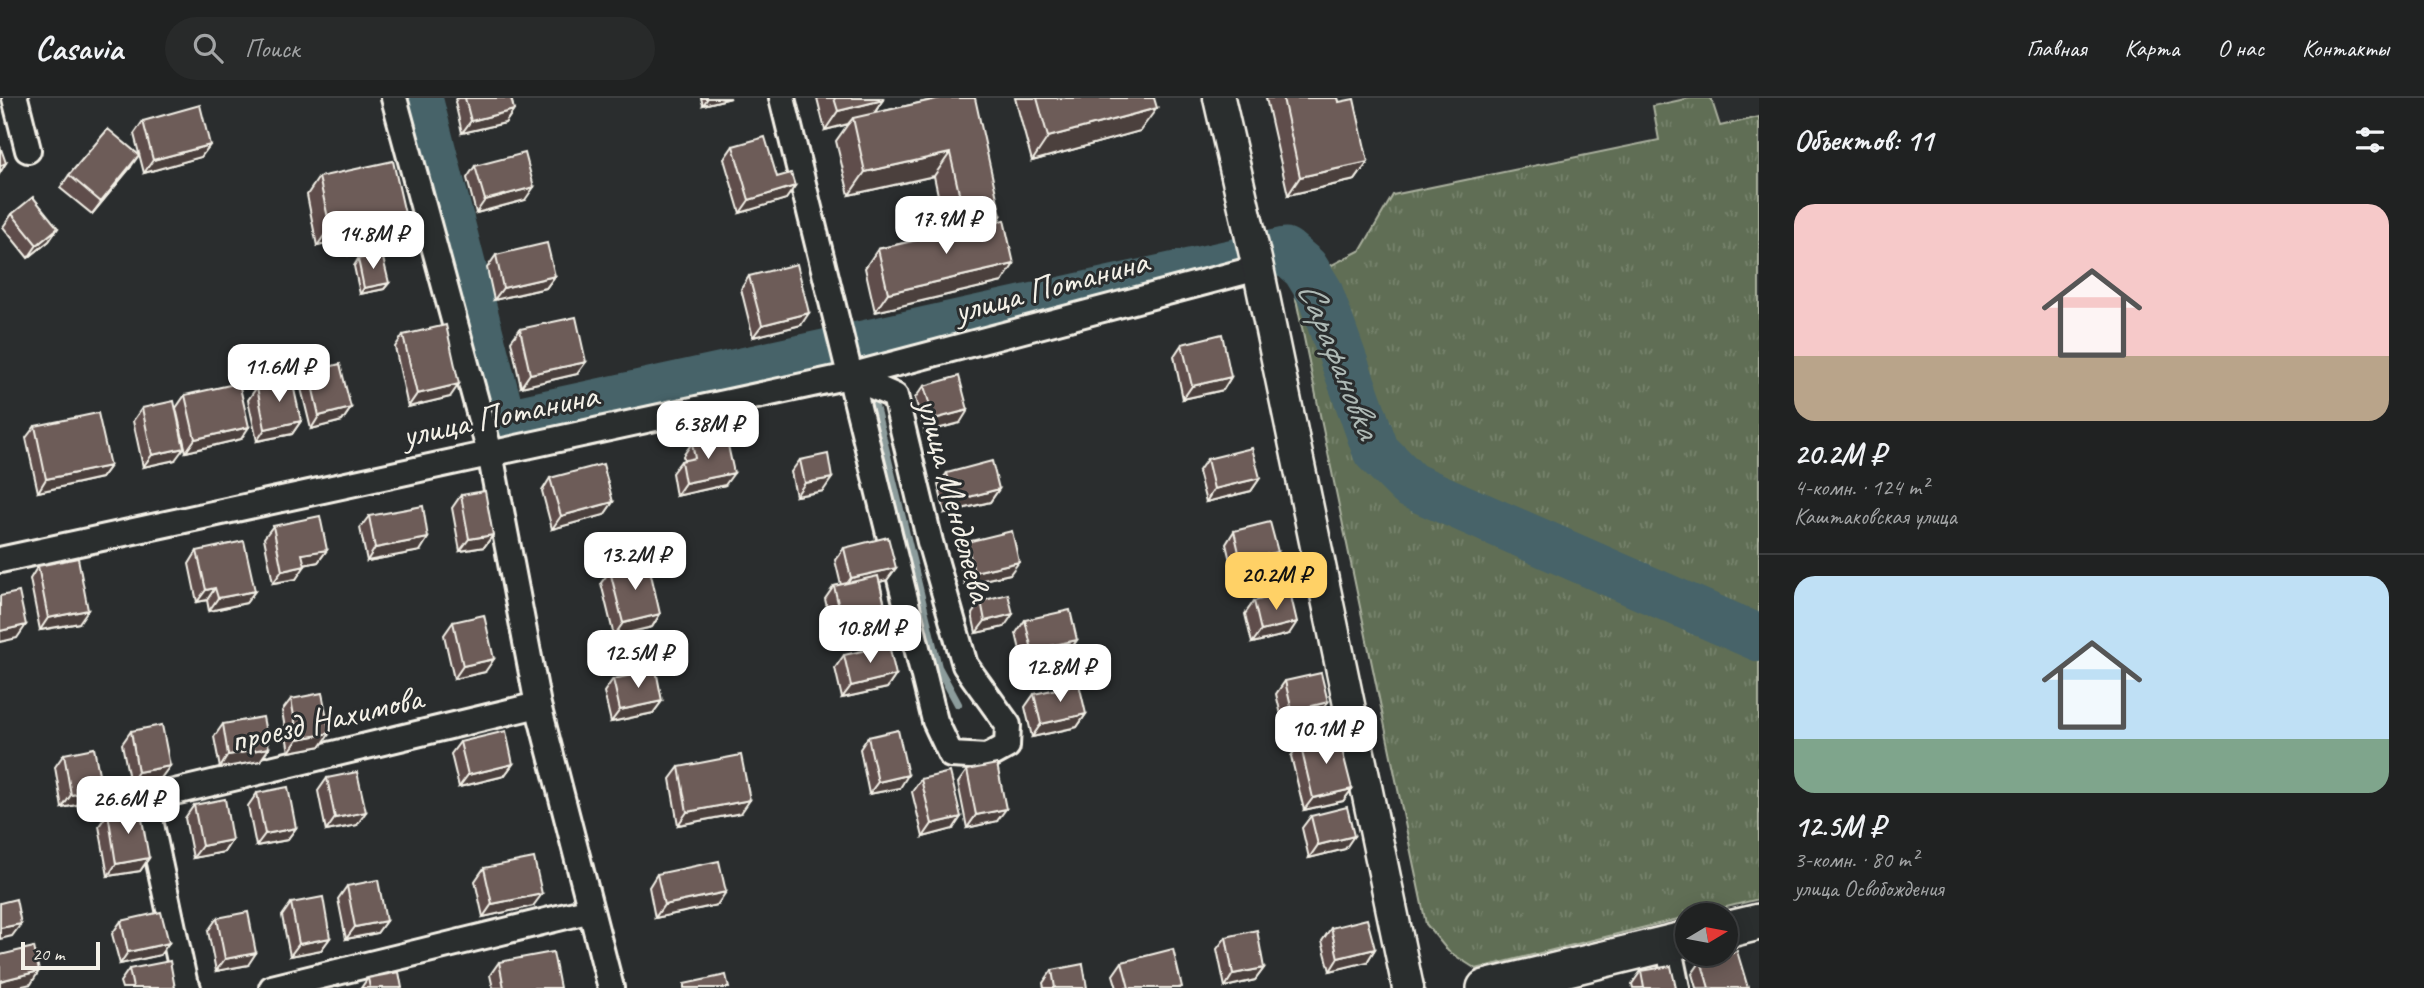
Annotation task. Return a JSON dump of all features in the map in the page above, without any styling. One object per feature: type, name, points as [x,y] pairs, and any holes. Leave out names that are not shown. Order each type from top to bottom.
[{"type":"main road","points":[[1738,927],[1759,922]]},
{"type":"main road","points":[[1485,988],[1675,942]]},
{"type":"street","points":[[15,98],[28,150]]},
{"type":"street","points":[[394,98],[489,453],[538,705],[611,988]]},
{"type":"street","name":"улица Менделеева","points":[[782,98],[849,376],[934,721],[951,755],[987,757],[1007,746],[1008,725],[964,665],[930,542],[895,396],[849,376]]},
{"type":"street","points":[[1219,98],[1258,268],[1408,988]]},
{"type":"street","name":"улица Потанина","points":[[0,560],[849,376],[1258,268]]},
{"type":"street","name":"проезд Нахимова","points":[[188,988],[185,985],[149,815],[166,794],[538,705]]},
{"type":"street","points":[[272,988],[591,910]]},
{"type":"street","points":[[1677,966],[1677,988]]},
{"type":"green space","points":[[1690,98],[1711,98],[1720,126],[1759,117],[1759,899],[1738,904],[1675,903],[1675,920],[1476,969],[1448,951],[1426,924],[1293,285],[1361,250],[1393,195],[1659,140],[1653,106]]},
{"type":"building","points":[[465,98],[511,98],[514,110],[471,121]]},
{"type":"building","points":[[834,98],[883,98],[883,100],[838,111]]},
{"type":"building","points":[[941,98],[975,98],[1001,216],[966,224],[950,153],[865,172],[853,118]]},
{"type":"building","points":[[1037,98],[1154,98],[1157,108],[1048,137]]},
{"type":"building","points":[[1283,98],[1338,98],[1339,102],[1354,99],[1368,162],[1300,177]]},
{"type":"building","points":[[200,105],[210,145],[153,160],[143,121]]},
{"type":"building","points":[[108,129],[139,155],[101,202],[69,175]]},
{"type":"building","points":[[765,137],[777,177],[791,173],[795,186],[749,200],[733,146]]},
{"type":"building","points":[[0,146],[6,163],[0,166]]},
{"type":"building","points":[[525,153],[534,187],[485,200],[475,166]]},
{"type":"building","points":[[393,161],[408,227],[362,237],[358,221],[330,227],[319,177]]},
{"type":"building","points":[[33,197],[58,228],[37,245],[12,214]]},
{"type":"building","points":[[1004,220],[1014,264],[888,293],[878,249]]},
{"type":"building","points":[[547,243],[555,276],[503,288],[496,255]]},
{"type":"building","points":[[382,254],[389,283],[364,288],[358,259]]},
{"type":"building","points":[[797,264],[809,313],[762,325],[749,276]]},
{"type":"building","points":[[576,317],[586,362],[530,374],[520,329]]},
{"type":"building","points":[[446,325],[459,384],[417,394],[403,335]]},
{"type":"building","points":[[1222,334],[1231,377],[1192,386],[1182,344]]},
{"type":"building","points":[[340,364],[351,408],[319,416],[309,372]]},
{"type":"building","points":[[959,376],[968,410],[934,419],[924,386]]},
{"type":"building","points":[[292,380],[301,421],[265,429],[257,387]]},
{"type":"building","points":[[239,383],[249,427],[195,439],[185,395]]},
{"type":"building","points":[[174,401],[184,448],[152,455],[142,408]]},
{"type":"building","points":[[98,413],[110,466],[46,479],[35,426]]},
{"type":"building","points":[[726,436],[734,473],[685,483],[681,461],[695,458],[692,443]]},
{"type":"building","points":[[1252,448],[1260,478],[1214,489],[1207,459]]},
{"type":"building","points":[[828,454],[832,478],[805,483],[800,460]]},
{"type":"building","points":[[992,461],[999,489],[954,501],[947,473]]},
{"type":"building","points":[[603,464],[613,502],[561,516],[550,478]]},
{"type":"building","points":[[485,491],[493,535],[469,539],[461,495]]},
{"type":"building","points":[[423,506],[428,538],[375,548],[369,516]]},
{"type":"building","points":[[320,516],[327,550],[302,554],[305,566],[282,571],[273,526]]},
{"type":"building","points":[[1270,522],[1278,552],[1241,561],[1234,531]]},
{"type":"building","points":[[1012,531],[1019,562],[974,572],[967,542]]},
{"type":"building","points":[[888,537],[896,568],[851,578],[844,548]]},
{"type":"building","points":[[244,541],[255,591],[218,598],[215,588],[206,590],[197,551]]},
{"type":"building","points":[[78,558],[88,610],[48,618],[38,566]]},
{"type":"building","points":[[648,561],[660,614],[623,623],[610,571]]},
{"type":"building","points":[[878,576],[885,606],[841,616],[834,586]]},
{"type":"building","points":[[19,592],[26,625],[0,631],[0,596]]},
{"type":"building","points":[[1290,592],[1297,622],[1261,631],[1254,601]]},
{"type":"building","points":[[1008,594],[1013,614],[985,621],[981,601]]},
{"type":"building","points":[[1070,610],[1077,640],[1032,650],[1025,620]]},
{"type":"building","points":[[484,615],[494,659],[463,666],[453,622]]},
{"type":"building","points":[[889,645],[896,675],[851,686],[844,655]]},
{"type":"building","points":[[656,670],[662,701],[620,710],[613,679]]},
{"type":"building","points":[[1321,673],[1328,702],[1292,711],[1285,681]]},
{"type":"building","points":[[1079,684],[1086,714],[1041,724],[1034,694]]},
{"type":"building","points":[[322,693],[330,733],[298,739],[291,699]]},
{"type":"building","points":[[263,717],[269,748],[228,755],[223,724]]},
{"type":"building","points":[[162,725],[170,766],[138,772],[131,731]]},
{"type":"building","points":[[898,730],[908,775],[878,782],[868,737]]},
{"type":"building","points":[[506,731],[513,764],[468,775],[460,742]]},
{"type":"building","points":[[1338,734],[1352,789],[1313,798],[1300,743]]},
{"type":"building","points":[[94,748],[102,789],[71,795],[64,754]]},
{"type":"building","points":[[741,755],[750,800],[687,812],[679,767]]},
{"type":"building","points":[[997,764],[1006,809],[976,815],[967,770]]},
{"type":"building","points":[[357,772],[366,812],[335,818],[327,778]]},
{"type":"building","points":[[950,772],[961,817],[932,824],[921,779]]},
{"type":"building","points":[[288,787],[296,828],[265,834],[257,793]]},
{"type":"building","points":[[225,799],[232,840],[202,846],[194,805]]},
{"type":"building","points":[[1347,807],[1354,836],[1318,845],[1311,816]]},
{"type":"building","points":[[140,808],[149,858],[116,864],[108,813]]},
{"type":"building","points":[[534,858],[542,894],[492,904],[484,868]]},
{"type":"building","points":[[719,861],[726,892],[664,905],[657,874]]},
{"type":"building","points":[[378,880],[386,921],[355,927],[347,886]]},
{"type":"building","points":[[323,897],[330,938],[299,944],[291,903]]},
{"type":"building","points":[[16,899],[21,924],[0,928],[0,903]]},
{"type":"building","points":[[161,912],[169,943],[128,952],[121,921]]},
{"type":"building","points":[[248,912],[256,953],[225,959],[217,918]]},
{"type":"building","points":[[1367,919],[1375,949],[1338,958],[1331,928]]},
{"type":"building","points":[[1257,930],[1264,968],[1233,974],[1226,937]]},
{"type":"building","points":[[34,947],[39,971],[0,981],[0,955]]},
{"type":"building","points":[[1173,949],[1182,987],[1129,988],[1122,962]]},
{"type":"building","points":[[553,952],[560,988],[504,988],[499,962]]},
{"type":"building","points":[[1738,954],[1748,988],[1709,988],[1702,966],[1738,966]]},
{"type":"building","points":[[170,961],[175,988],[133,988],[129,969]]},
{"type":"building","points":[[1083,964],[1087,988],[1055,988],[1052,970]]},
{"type":"building","points":[[1671,966],[1676,988],[1644,988],[1641,971]]},
{"type":"building","points":[[399,972],[402,988],[370,988],[368,978]]},
{"type":"building","points":[[726,975],[729,988],[684,988],[684,984]]},
{"type":"waterway","name":"Сарафановка","points":[[419,98],[503,423],[834,351]]},
{"type":"waterway","name":"Сарафановка","points":[[850,347],[1285,251],[1305,268],[1319,291],[1376,451],[1410,485],[1759,638]]},
{"type":"waterway","points":[[874,402],[938,667],[958,704]]}]
